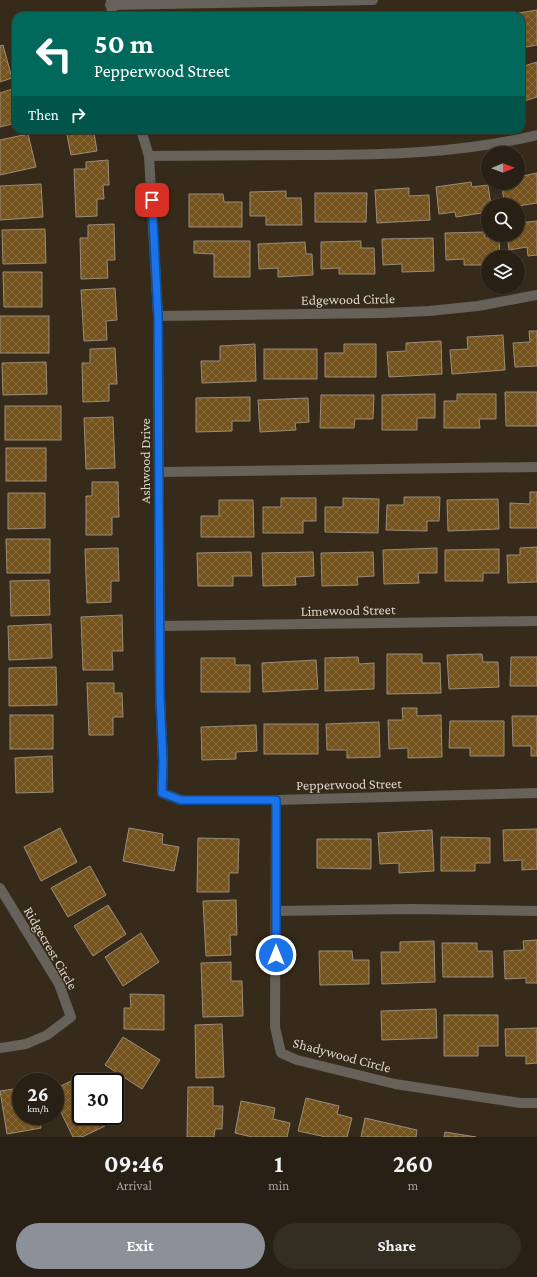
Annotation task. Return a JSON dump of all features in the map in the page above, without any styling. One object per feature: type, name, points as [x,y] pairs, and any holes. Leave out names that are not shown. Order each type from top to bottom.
[{"type":"street","points":[[110,3],[373,0]]},
{"type":"street","name":"Ashwood Drive","points":[[142,134],[149,156],[158,316],[160,696],[163,762],[162,793]]},
{"type":"street","points":[[149,156],[361,155],[443,151],[518,140],[537,135]]},
{"type":"street","name":"Edgewood Circle","points":[[158,316],[406,312],[478,306],[537,295]]},
{"type":"street","points":[[159,472],[537,467]]},
{"type":"street","name":"Limewood Street","points":[[160,626],[537,621]]},
{"type":"street","name":"Pepperwood Street","points":[[162,793],[181,800],[276,800],[537,794]]},
{"type":"street","name":"Shadywood Circle","points":[[276,800],[275,1027],[281,1053],[297,1060],[395,1084],[520,1103],[537,1103]]},
{"type":"street","name":"Ridgecrest Circle","points":[[0,888],[59,984],[71,1017],[47,1035],[26,1044],[0,1048]]},
{"type":"street","points":[[276,912],[411,909],[537,911]]},
{"type":"building","points":[[537,10],[537,45],[525,47],[525,12]]},
{"type":"building","points":[[3,45],[12,78],[0,82],[0,46]]},
{"type":"building","points":[[537,62],[537,97],[525,101],[525,66]]},
{"type":"building","points":[[12,89],[12,124],[0,127],[0,93]]},
{"type":"building","points":[[28,134],[36,167],[0,175],[0,140]]},
{"type":"building","points":[[67,134],[94,134],[97,151],[71,155]]},
{"type":"building","points":[[108,160],[109,185],[103,185],[104,199],[97,199],[97,216],[76,217],[74,169],[86,169],[86,162]]},
{"type":"building","points":[[537,173],[537,203],[525,205],[525,198],[504,198],[502,190],[525,190],[525,176]]},
{"type":"building","points":[[471,182],[472,187],[481,186],[481,190],[489,190],[490,198],[481,198],[481,213],[456,217],[455,212],[439,214],[436,187]]},
{"type":"building","points":[[41,184],[43,217],[0,220],[0,186]]},
{"type":"building","points":[[409,188],[409,196],[429,195],[430,220],[377,223],[375,190]]},
{"type":"building","points":[[286,191],[286,198],[301,198],[302,225],[266,225],[266,216],[250,216],[250,192]]},
{"type":"building","points":[[315,193],[367,193],[366,222],[315,222]]},
{"type":"building","points":[[189,194],[223,194],[224,202],[242,202],[242,227],[189,227]]},
{"type":"building","points":[[537,221],[537,255],[528,256],[527,247],[509,250],[508,242],[525,242],[525,222]]},
{"type":"building","points":[[114,224],[115,260],[107,260],[108,278],[81,279],[80,238],[88,238],[88,225]]},
{"type":"building","points":[[45,229],[46,263],[3,264],[2,230]]},
{"type":"building","points":[[481,232],[481,242],[499,242],[500,250],[481,250],[481,265],[464,265],[464,259],[446,260],[445,233]]},
{"type":"building","points":[[433,238],[434,271],[402,272],[402,264],[383,265],[382,239]]},
{"type":"building","points":[[194,241],[250,241],[250,277],[214,277],[214,254],[194,253]]},
{"type":"building","points":[[361,241],[361,248],[374,248],[375,274],[339,274],[339,268],[321,269],[321,242]]},
{"type":"building","points":[[305,242],[306,254],[312,254],[313,275],[278,277],[278,268],[259,269],[258,244]]},
{"type":"building","points":[[3,272],[42,272],[42,307],[4,307]]},
{"type":"building","points":[[115,288],[117,320],[106,321],[107,340],[84,341],[81,290]]},
{"type":"building","points":[[0,316],[49,316],[49,353],[0,353]]},
{"type":"building","points":[[529,331],[537,331],[537,366],[515,367],[513,343],[530,342]]},
{"type":"building","points":[[503,335],[505,370],[452,374],[450,350],[468,349],[467,337]]},
{"type":"building","points":[[441,341],[442,374],[389,377],[387,352],[406,351],[406,343]]},
{"type":"building","points":[[255,344],[256,381],[202,383],[201,361],[220,361],[220,346]]},
{"type":"building","points":[[344,344],[376,344],[376,377],[325,377],[325,353],[344,353]]},
{"type":"building","points":[[115,348],[117,384],[109,384],[109,401],[83,402],[82,363],[90,363],[90,349]]},
{"type":"building","points":[[264,349],[317,349],[317,379],[264,379]]},
{"type":"building","points":[[46,362],[47,394],[3,395],[2,363]]},
{"type":"building","points":[[505,392],[537,392],[537,426],[506,426]]},
{"type":"building","points":[[435,394],[435,418],[417,418],[417,430],[382,430],[382,395]]},
{"type":"building","points":[[457,394],[496,394],[496,419],[479,419],[480,428],[444,428],[444,401],[457,401]]},
{"type":"building","points":[[321,395],[374,395],[373,419],[355,419],[354,428],[320,428]]},
{"type":"building","points":[[250,397],[250,421],[232,421],[232,431],[196,432],[196,398]]},
{"type":"building","points":[[308,398],[309,422],[295,423],[296,430],[260,432],[258,400]]},
{"type":"building","points":[[5,406],[61,406],[61,440],[5,440]]},
{"type":"building","points":[[113,417],[115,468],[86,469],[84,418]]},
{"type":"building","points":[[6,448],[46,448],[46,481],[6,481]]},
{"type":"building","points":[[92,482],[118,482],[119,517],[112,517],[112,535],[86,535],[86,496],[92,496]]},
{"type":"building","points":[[530,492],[537,492],[537,528],[510,528],[510,503],[530,504]]},
{"type":"building","points":[[8,493],[45,493],[45,528],[8,529]]},
{"type":"building","points":[[404,497],[440,497],[439,521],[427,521],[427,531],[386,530],[387,505],[404,505]]},
{"type":"building","points":[[281,498],[316,498],[316,521],[303,521],[303,533],[263,533],[263,507],[281,507]]},
{"type":"building","points":[[343,498],[379,499],[378,533],[325,532],[325,507],[343,507]]},
{"type":"building","points":[[498,499],[499,529],[448,531],[447,500]]},
{"type":"building","points":[[219,500],[253,500],[254,537],[201,537],[201,516],[219,516]]},
{"type":"building","points":[[6,539],[50,539],[50,573],[7,573]]},
{"type":"building","points":[[537,547],[537,582],[508,583],[507,555],[520,555],[520,548]]},
{"type":"building","points":[[118,548],[119,581],[111,581],[111,602],[87,603],[85,549]]},
{"type":"building","points":[[437,548],[437,573],[418,573],[419,583],[384,584],[383,550]]},
{"type":"building","points":[[499,549],[499,573],[483,573],[483,581],[445,581],[445,550]]},
{"type":"building","points":[[251,552],[252,576],[233,576],[233,586],[198,586],[197,553]]},
{"type":"building","points":[[313,552],[314,576],[295,577],[296,585],[263,586],[262,553]]},
{"type":"building","points":[[373,552],[374,576],[357,577],[358,585],[322,586],[321,553]]},
{"type":"building","points":[[49,580],[50,615],[11,616],[10,581]]},
{"type":"building","points":[[122,615],[123,651],[112,651],[113,670],[83,670],[81,617]]},
{"type":"building","points":[[51,624],[52,658],[9,660],[8,626]]},
{"type":"building","points":[[387,654],[422,654],[422,663],[440,663],[441,693],[387,694]]},
{"type":"building","points":[[482,654],[483,662],[498,662],[499,687],[449,689],[447,655]]},
{"type":"building","points":[[358,657],[359,664],[374,663],[374,689],[325,691],[325,658]]},
{"type":"building","points":[[511,657],[537,657],[537,686],[510,686]]},
{"type":"building","points":[[201,658],[235,658],[235,665],[250,665],[250,692],[201,692]]},
{"type":"building","points":[[316,660],[318,689],[263,692],[262,663]]},
{"type":"building","points":[[56,667],[57,705],[9,706],[9,668]]},
{"type":"building","points":[[87,683],[114,683],[114,693],[122,693],[123,717],[113,717],[113,735],[89,735]]},
{"type":"building","points":[[402,708],[417,708],[417,716],[441,715],[442,757],[408,758],[408,748],[389,749],[388,720],[403,720]]},
{"type":"building","points":[[10,715],[53,715],[53,749],[10,749]]},
{"type":"building","points":[[512,716],[537,716],[537,756],[531,756],[531,746],[513,746]]},
{"type":"building","points":[[450,721],[504,721],[504,756],[470,756],[470,748],[449,748]]},
{"type":"building","points":[[379,722],[380,757],[347,758],[347,750],[327,750],[326,724]]},
{"type":"building","points":[[264,724],[318,724],[318,754],[264,754]]},
{"type":"building","points":[[256,725],[257,751],[236,752],[236,759],[202,760],[201,727]]},
{"type":"building","points":[[52,756],[53,792],[16,793],[15,758]]},
{"type":"building","points":[[60,828],[77,862],[41,881],[24,847]]},
{"type":"building","points":[[129,828],[163,834],[162,844],[179,847],[174,871],[123,861]]},
{"type":"building","points":[[537,829],[537,869],[522,870],[522,860],[504,861],[503,830]]},
{"type":"building","points":[[432,830],[434,871],[399,873],[399,863],[380,864],[378,833]]},
{"type":"building","points":[[441,837],[490,838],[490,863],[475,863],[475,871],[441,871]]},
{"type":"building","points":[[198,838],[239,839],[238,873],[229,873],[229,892],[197,892]]},
{"type":"building","points":[[317,839],[371,839],[371,869],[317,868]]},
{"type":"building","points":[[90,866],[106,895],[68,917],[51,888]]},
{"type":"building","points":[[236,900],[237,935],[230,935],[231,955],[206,956],[203,901]]},
{"type":"building","points":[[108,905],[126,934],[93,956],[74,926]]},
{"type":"building","points":[[141,933],[159,962],[123,986],[105,957]]},
{"type":"building","points":[[537,940],[537,983],[526,983],[526,978],[505,979],[504,951],[524,950],[523,941]]},
{"type":"building","points":[[434,941],[435,982],[382,984],[381,952],[400,952],[400,942]]},
{"type":"building","points":[[442,943],[477,943],[477,951],[492,951],[493,977],[443,977]]},
{"type":"building","points":[[319,951],[352,951],[353,960],[369,960],[369,984],[320,985]]},
{"type":"building","points":[[231,962],[231,981],[242,981],[243,1016],[203,1017],[201,963]]},
{"type":"building","points":[[130,994],[164,995],[164,1030],[124,1029],[124,1008],[131,1008]]},
{"type":"building","points":[[436,1009],[437,1038],[382,1040],[381,1011]]},
{"type":"building","points":[[444,1015],[498,1015],[498,1046],[478,1046],[478,1056],[444,1056]]},
{"type":"building","points":[[222,1024],[224,1077],[196,1078],[195,1025]]},
{"type":"building","points":[[537,1028],[537,1063],[526,1064],[526,1056],[506,1056],[505,1029]]},
{"type":"building","points":[[123,1037],[160,1060],[142,1089],[124,1077],[124,1073],[117,1073],[105,1065]]},
{"type":"building","points":[[72,1080],[72,1125],[105,1126],[82,1137],[73,1137],[64,1118],[64,1084]]},
{"type":"building","points":[[188,1087],[213,1087],[213,1106],[223,1106],[222,1129],[215,1129],[214,1137],[187,1137]]},
{"type":"building","points":[[12,1089],[12,1125],[40,1125],[41,1128],[7,1134],[0,1091]]},
{"type":"building","points":[[306,1098],[339,1106],[337,1114],[352,1118],[347,1137],[326,1137],[298,1131]]},
{"type":"building","points":[[241,1101],[275,1108],[273,1119],[290,1123],[287,1137],[252,1137],[235,1133]]},
{"type":"building","points":[[365,1118],[417,1130],[416,1137],[361,1137]]},
{"type":"building","points":[[445,1132],[476,1137],[444,1137]]},
{"type":"route","points":[[152,200],[158,316],[160,696],[163,762],[162,793],[181,800],[276,800],[276,955]]}]
